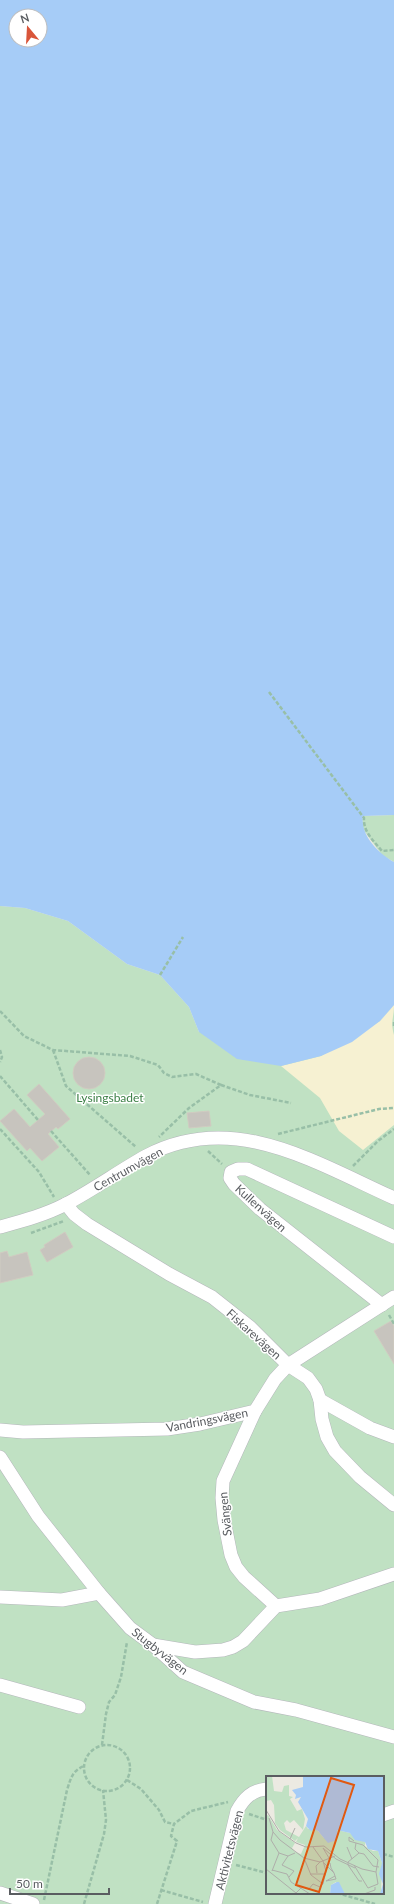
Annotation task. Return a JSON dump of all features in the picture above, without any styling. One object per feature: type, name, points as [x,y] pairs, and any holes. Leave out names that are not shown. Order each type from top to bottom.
[{"type":"lane","name":"Centrumvägen","points":[[0,1227],[34,1217],[62,1206],[147,1156],[183,1141],[204,1138],[231,1137],[267,1144],[346,1174],[394,1198]]},
{"type":"lane","name":"Kullenvägen","points":[[382,1305],[260,1209],[234,1184],[230,1178],[232,1172],[238,1168],[247,1169],[394,1237]]},
{"type":"lane","name":"Fiskarevägen","points":[[62,1206],[87,1224],[169,1274],[212,1297],[250,1327],[288,1365],[308,1378],[316,1389],[320,1400],[322,1419],[327,1437],[335,1451],[360,1477],[394,1505]]},
{"type":"lane","name":"Vandringsvägen","points":[[0,1430],[23,1432],[167,1429],[200,1424],[255,1411],[275,1379],[288,1365],[394,1297]]},
{"type":"lane","points":[[320,1400],[370,1428],[394,1437]]},
{"type":"lane","name":"Svängen","points":[[255,1411],[223,1481],[222,1498],[224,1520],[231,1555],[236,1567],[276,1606]]},
{"type":"lane","name":"Stugbyvägen","points":[[0,1457],[38,1516],[99,1593],[130,1628],[153,1645],[183,1672],[254,1702],[296,1710],[391,1734]]},
{"type":"lane","points":[[153,1645],[195,1652],[223,1650],[233,1647],[243,1641],[276,1606],[320,1599],[394,1574]]},
{"type":"lane","points":[[0,1596],[62,1600],[99,1593]]},
{"type":"lane","points":[[0,1685],[79,1707]]},
{"type":"lane","name":"Aktivitetsvägen","points":[[215,1904],[240,1806],[250,1794],[259,1790],[266,1789]]},
{"type":"lane","points":[[384,1815],[394,1811]]},
{"type":"lane","points":[[0,1893],[33,1904]]},
{"type":"path","points":[[269,692],[363,816],[366,832],[382,851],[394,850]]},
{"type":"path","points":[[160,975],[182,937]]},
{"type":"path","points":[[0,1011],[24,1036],[53,1050],[130,1056],[158,1065],[164,1073],[172,1077],[196,1074],[250,1095],[291,1103]]},
{"type":"path","points":[[0,1050],[2,1057],[0,1062]]},
{"type":"path","points":[[53,1050],[66,1086],[147,1156]]},
{"type":"path","points":[[0,1076],[38,1120]]},
{"type":"path","points":[[153,1142],[189,1108],[221,1085]]},
{"type":"path","points":[[274,1135],[379,1109],[394,1108]]},
{"type":"path","points":[[0,1129],[39,1172],[62,1206]]},
{"type":"path","points":[[346,1174],[364,1153],[394,1129]]},
{"type":"path","points":[[51,1131],[93,1179]]},
{"type":"path","points":[[204,1138],[209,1153],[232,1172]]},
{"type":"path","points":[[102,1745],[106,1714],[109,1702],[115,1694],[121,1677],[130,1628]]},
{"type":"path","points":[[102,1745],[118,1747],[127,1755],[130,1767],[127,1780],[116,1789],[103,1790],[94,1787],[85,1776],[84,1766],[86,1757],[90,1752],[102,1745]]},
{"type":"path","points":[[43,1904],[67,1790],[72,1775],[76,1770],[84,1766]]},
{"type":"path","points":[[127,1780],[141,1789],[159,1810],[166,1822],[174,1824]]},
{"type":"path","points":[[84,1904],[104,1834],[106,1820],[103,1790]]},
{"type":"path","points":[[157,1904],[177,1841],[171,1836],[174,1824],[191,1811],[237,1800],[240,1806],[266,1819]]},
{"type":"path","points":[[384,1854],[394,1857]]},
{"type":"path","points":[[226,1863],[266,1872]]},
{"type":"path","points":[[161,1890],[210,1904]]},
{"type":"path","points":[[340,1894],[375,1904]]},
{"type":"green space","points":[[394,815],[394,862],[382,855],[362,826],[363,816]]},
{"type":"green space","name":"Lysingsbadet","points":[[0,906],[25,908],[68,921],[127,964],[160,975],[189,1007],[199,1032],[380,1021],[394,1005],[394,1904],[0,1904]]},
{"type":"sand","points":[[394,1005],[392,1023],[394,1035],[394,1125],[363,1150],[339,1131],[320,1098],[281,1066],[321,1056],[380,1021]]},
{"type":"water","points":[[0,0],[394,0],[394,815],[363,816],[363,823],[364,830],[371,843],[382,854],[394,862],[394,1005],[380,1021],[352,1042],[321,1056],[281,1066],[237,1059],[199,1032],[189,1007],[160,975],[127,964],[68,921],[25,908],[0,906]]},
{"type":"building","points":[[86,1057],[92,1057],[102,1064],[105,1073],[104,1079],[98,1086],[92,1089],[86,1089],[76,1082],[73,1076],[73,1070],[80,1060]]},
{"type":"building","points":[[39,1084],[70,1119],[58,1129],[56,1127],[48,1134],[59,1147],[42,1161],[30,1148],[27,1151],[0,1121],[14,1109],[30,1127],[45,1114],[27,1095]]},
{"type":"building","points":[[209,1111],[211,1126],[189,1128],[187,1113]]},
{"type":"building","points":[[65,1232],[73,1247],[47,1262],[40,1250],[45,1247],[44,1245]]},
{"type":"building","points":[[7,1251],[9,1257],[27,1252],[33,1275],[0,1283],[0,1253]]},
{"type":"building","points":[[391,1321],[394,1326],[394,1364],[374,1331]]}]
